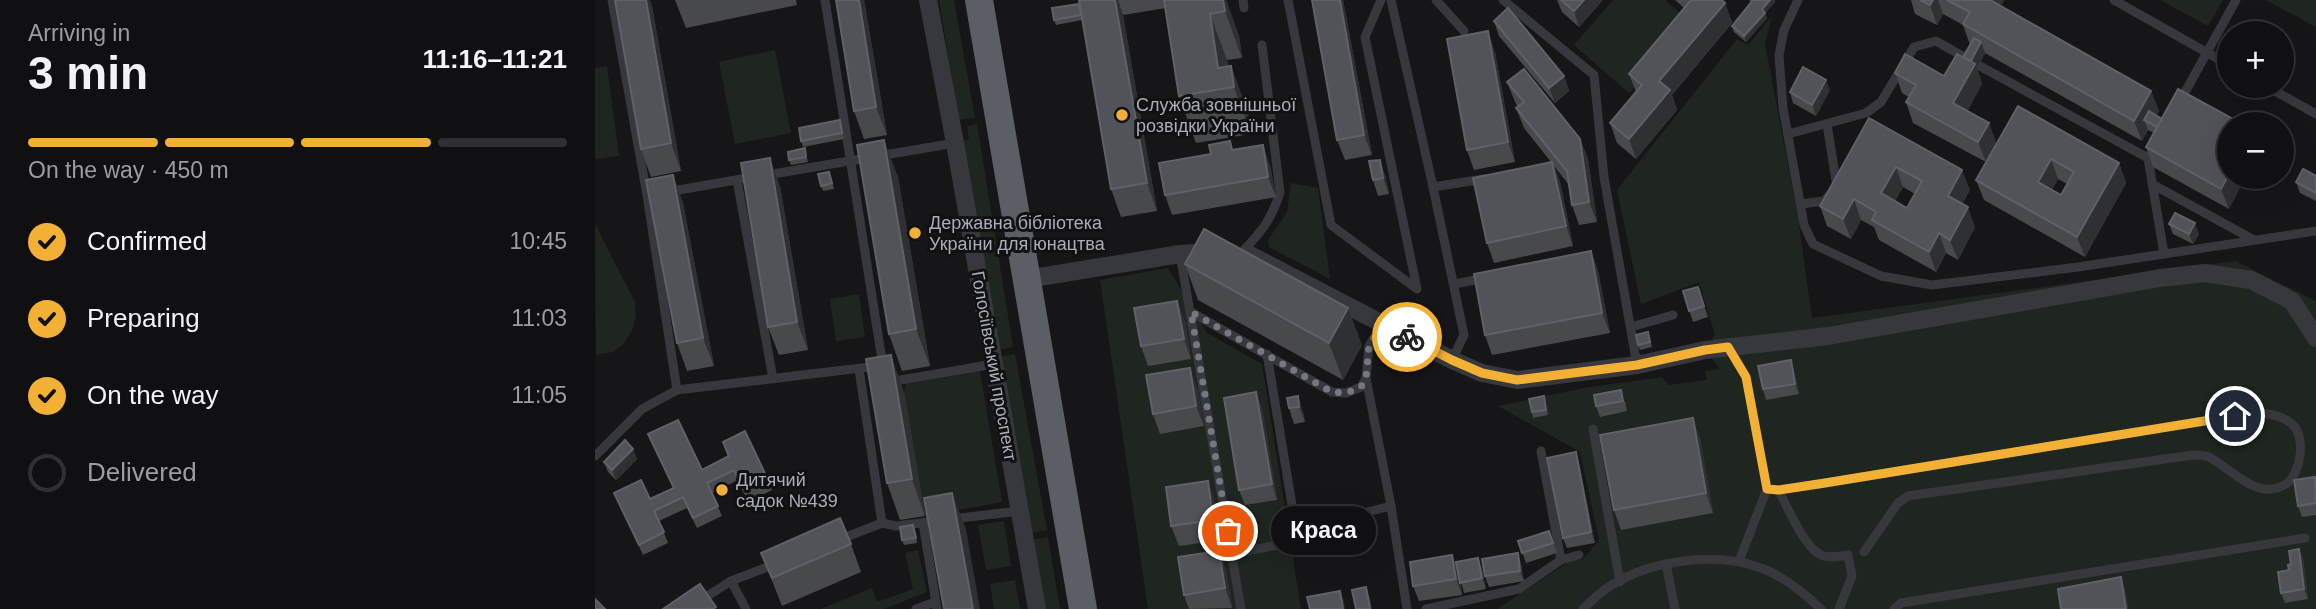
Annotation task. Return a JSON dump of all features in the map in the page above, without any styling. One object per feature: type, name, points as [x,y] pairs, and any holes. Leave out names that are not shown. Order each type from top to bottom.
[{"type":"highway","points":[[979,0],[1083,609]]},
{"type":"street","name":"Голосіївський проспект","points":[[927,0],[995,364],[1037,609]]},
{"type":"street","points":[[1027,279],[1179,254],[1243,251],[1452,360],[1482,373],[1517,380],[1637,365],[1705,350],[1828,336],[2160,278],[2205,273],[2251,280],[2292,301],[2316,338]]},
{"type":"lane","points":[[611,0],[647,195],[677,390]]},
{"type":"lane","points":[[825,0],[883,366],[895,380],[995,364]]},
{"type":"lane","points":[[1288,0],[1331,225],[1417,289],[1365,37],[1381,0]]},
{"type":"lane","points":[[1391,0],[1464,335],[1452,360]]},
{"type":"lane","points":[[1436,0],[1464,30]]},
{"type":"lane","points":[[1798,0],[1784,30],[1779,55],[1783,108],[1804,225],[1813,244],[1881,276],[1932,285],[2078,267],[2316,231]]},
{"type":"lane","points":[[2114,0],[2217,58]]},
{"type":"lane","points":[[2177,107],[2236,0]]},
{"type":"lane","points":[[1508,2],[1594,75],[1604,177],[1637,365]]},
{"type":"lane","points":[[1788,134],[1866,113],[1881,102],[1914,47],[1936,41],[2148,158]]},
{"type":"lane","points":[[1243,251],[1262,232],[1273,214],[1280,192],[1262,45]]},
{"type":"lane","points":[[2287,98],[2316,114]]},
{"type":"lane","points":[[1801,204],[1825,201],[1837,187],[1826,124]]},
{"type":"lane","points":[[2160,137],[2148,158],[2164,254]]},
{"type":"lane","points":[[647,195],[955,143]]},
{"type":"lane","points":[[1433,187],[1500,177]]},
{"type":"lane","points":[[737,180],[773,379]]},
{"type":"lane","points":[[2153,184],[2254,240]]},
{"type":"lane","points":[[1179,254],[1241,609]]},
{"type":"lane","points":[[1454,284],[1493,276]]},
{"type":"lane","points":[[1191,312],[1332,392],[1346,393],[1361,387],[1366,378]]},
{"type":"lane","points":[[1631,327],[1673,315]]},
{"type":"lane","points":[[1382,324],[1369,346],[1366,378],[1391,506],[1407,609]]},
{"type":"lane","points":[[1728,347],[1746,377],[1767,489],[1739,561]]},
{"type":"lane","points":[[1266,354],[1298,541]]},
{"type":"lane","points":[[595,456],[642,409],[677,390],[883,366]]},
{"type":"lane","points":[[859,369],[882,523]]},
{"type":"lane","points":[[1767,489],[1779,490],[2258,412],[2278,416],[2293,425],[2298,435],[2300,455],[2297,469],[2284,485],[2266,489],[2251,486],[2207,456],[2193,455],[1907,496],[1898,503],[1864,552]]},
{"type":"lane","points":[[1593,429],[1620,582]]},
{"type":"lane","points":[[1541,451],[1547,460],[1561,560]]},
{"type":"lane","points":[[1779,490],[1808,544],[1815,551],[1821,556],[1829,557],[1848,555],[1852,576],[1839,609]]},
{"type":"lane","points":[[1231,554],[1298,541],[1321,546],[1342,542],[1363,513],[1391,506]]},
{"type":"lane","points":[[831,543],[882,523],[896,526],[1019,511]]},
{"type":"lane","points":[[916,609],[936,605],[923,523]]},
{"type":"lane","points":[[1894,609],[1901,603],[2305,538]]},
{"type":"lane","points":[[1426,609],[1519,589],[1561,560],[1579,555]]},
{"type":"lane","points":[[687,609],[731,581],[794,557]]},
{"type":"lane","points":[[1583,609],[1604,590],[1632,575],[1665,564],[1708,558],[1739,561],[1765,569],[1786,581],[1821,609]]},
{"type":"lane","points":[[1665,564],[1675,609]]},
{"type":"lane","points":[[731,581],[746,609]]},
{"type":"shaded area","points":[[939,0],[954,0],[975,118],[959,120]]},
{"type":"shaded area","points":[[1613,0],[1665,0],[1691,23],[1629,93],[1574,45]]},
{"type":"shaded area","points":[[2160,0],[2223,0],[2208,26]]},
{"type":"shaded area","points":[[2266,0],[2316,0],[2316,27]]},
{"type":"shaded area","points":[[1772,16],[1765,44],[1798,218],[1812,318],[2236,261],[2316,301],[2316,609],[1497,609],[1569,562],[1583,559],[1599,540],[1580,452],[1498,406],[1584,388],[1662,377],[1668,385],[1707,380],[1705,371],[1720,369],[1705,350],[1715,335],[1699,282],[1641,304],[1617,190],[1737,39],[1748,45]]},
{"type":"shaded area","points":[[775,50],[791,133],[735,144],[719,62]]},
{"type":"shaded area","points":[[607,66],[619,156],[595,159],[595,68]]},
{"type":"shaded area","points":[[977,124],[1013,347],[998,350],[963,142],[969,139],[967,126]]},
{"type":"shaded area","points":[[1291,183],[1318,188],[1330,279],[1269,247],[1268,240],[1287,212]]},
{"type":"shaded area","points":[[595,224],[635,302],[636,318],[623,344],[613,352],[596,355]]},
{"type":"shaded area","points":[[1168,268],[1207,333],[1262,364],[1301,609],[1148,609],[1100,280]]},
{"type":"shaded area","points":[[859,294],[865,337],[836,341],[830,299]]},
{"type":"shaded area","points":[[1015,354],[1047,530],[1030,533],[999,357]]},
{"type":"shaded area","points":[[980,371],[1002,502],[925,516],[904,392],[906,384]]},
{"type":"shaded area","points":[[1004,521],[1011,566],[986,570],[978,525]]},
{"type":"shaded area","points":[[1048,537],[1060,609],[1042,609],[1031,540]]},
{"type":"shaded area","points":[[918,550],[927,592],[884,609],[821,609],[872,588],[877,602],[913,589],[905,553]]},
{"type":"shaded area","points":[[1015,580],[1020,609],[994,609],[990,584]]},
{"type":"building","points":[[615,0],[646,0],[671,143],[641,149]]},
{"type":"building","points":[[836,0],[859,0],[876,107],[854,111]]},
{"type":"building","name":"Служба зовнішньої розвідки України","points":[[1079,0],[1115,0],[1147,183],[1111,189]]},
{"type":"building","points":[[1164,0],[1223,0],[1225,11],[1210,14],[1218,68],[1231,66],[1234,87],[1179,96]]},
{"type":"building","points":[[1312,0],[1340,0],[1364,135],[1337,140]]},
{"type":"building","points":[[1561,0],[1584,0],[1574,11]]},
{"type":"building","points":[[1691,0],[1722,0],[1725,3],[1659,81],[1670,90],[1629,139],[1610,123],[1642,85],[1629,74]]},
{"type":"building","points":[[1753,0],[1770,0],[1762,9],[1765,13],[1744,36],[1732,26]]},
{"type":"building","points":[[1920,0],[1933,0],[1930,5]]},
{"type":"building","points":[[1947,0],[1990,0],[2151,91],[2134,121],[1963,24],[1970,12]]},
{"type":"building","points":[[1079,4],[1081,15],[1054,20],[1052,8]]},
{"type":"building","points":[[1508,8],[1564,76],[1549,88],[1494,21]]},
{"type":"building","points":[[1488,31],[1508,142],[1467,150],[1447,39]]},
{"type":"building","points":[[1974,38],[1981,42],[1971,61],[1963,57]]},
{"type":"building","points":[[1905,54],[1944,76],[1957,54],[1975,64],[1953,103],[1989,123],[1978,142],[1906,102],[1916,85],[1895,73]]},
{"type":"building","points":[[1803,67],[1826,80],[1812,105],[1790,92]]},
{"type":"building","points":[[1524,69],[1580,139],[1589,202],[1572,205],[1567,171],[1516,108],[1524,102],[1507,82]]},
{"type":"building","points":[[2178,89],[2220,112],[2217,112],[2217,187],[2146,147]]},
{"type":"building","points":[[2018,106],[2119,163],[2077,237],[1976,180]],"holes":[[[2051,159],[2074,172],[2061,195],[2038,182]]]},
{"type":"building","points":[[2149,111],[2162,119],[2157,127],[2144,120]]},
{"type":"building","points":[[1869,118],[1962,170],[1948,196],[1968,207],[1950,240],[1939,233],[1929,252],[1872,220],[1876,212],[1854,199],[1843,219],[1820,206]],"holes":[[[1896,167],[1922,181],[1907,208],[1881,193]]]},
{"type":"building","points":[[840,120],[842,133],[801,141],[799,128]]},
{"type":"building","points":[[884,140],[916,329],[889,334],[857,145]]},
{"type":"building","points":[[1230,141],[1232,150],[1263,145],[1268,177],[1165,195],[1159,163],[1211,154],[1209,145]]},
{"type":"building","points":[[805,148],[806,157],[789,160],[788,152]]},
{"type":"building","points":[[770,158],[797,322],[768,327],[741,163]]},
{"type":"building","points":[[1380,160],[1383,178],[1373,180],[1369,161]]},
{"type":"building","points":[[1552,162],[1566,226],[1487,243],[1473,178]]},
{"type":"building","points":[[2303,169],[2316,176],[2316,193],[2296,182]]},
{"type":"building","points":[[829,172],[832,183],[821,186],[818,174]]},
{"type":"building","points":[[673,175],[703,338],[677,343],[646,180]]},
{"type":"building","points":[[2175,213],[2195,223],[2189,234],[2169,224]]},
{"type":"building","points":[[1204,229],[1348,308],[1329,343],[1185,264]]},
{"type":"building","points":[[1591,251],[1602,313],[1485,335],[1474,274]]},
{"type":"building","points":[[1698,287],[1704,306],[1689,311],[1683,291]]},
{"type":"building","points":[[1177,301],[1184,339],[1141,346],[1134,308]]},
{"type":"building","points":[[1648,332],[1650,342],[1638,345],[1636,335]]},
{"type":"building","points":[[891,355],[912,479],[887,483],[866,359]]},
{"type":"building","points":[[1791,360],[1795,384],[1763,389],[1758,366]]},
{"type":"building","points":[[1190,368],[1196,406],[1153,414],[1146,375]]},
{"type":"building","points":[[1621,390],[1623,401],[1596,406],[1594,395]]},
{"type":"building","points":[[1256,392],[1272,484],[1239,490],[1224,398]]},
{"type":"building","points":[[1298,396],[1299,407],[1289,408],[1287,398]]},
{"type":"building","points":[[1544,396],[1546,410],[1532,412],[1529,399]]},
{"type":"building","points":[[1693,418],[1706,493],[1614,510],[1600,435]]},
{"type":"building","points":[[678,420],[702,470],[729,456],[723,442],[745,431],[768,480],[744,491],[734,470],[707,483],[718,506],[693,518],[683,497],[654,511],[664,532],[639,545],[614,493],[641,480],[650,499],[674,488],[648,434]]},
{"type":"building","points":[[625,440],[633,449],[612,470],[604,462]]},
{"type":"building","points":[[1576,452],[1591,532],[1563,538],[1547,458]]},
{"type":"building","points":[[2315,477],[2316,503],[2298,506],[2294,480]]},
{"type":"building","points":[[1208,481],[1213,520],[1171,526],[1166,487]]},
{"type":"building","points":[[952,493],[973,609],[944,609],[924,498]]},
{"type":"building","points":[[840,518],[851,544],[772,578],[761,553]]},
{"type":"building","points":[[913,525],[916,538],[902,540],[900,527]]},
{"type":"building","points":[[1549,531],[1553,543],[1522,553],[1518,541]]},
{"type":"building","points":[[2299,549],[2304,589],[2281,593],[2278,572],[2289,570],[2289,551]]},
{"type":"building","points":[[1219,551],[1225,588],[1184,595],[1178,557]]},
{"type":"building","points":[[1518,553],[1520,571],[1485,576],[1482,559]]},
{"type":"building","points":[[1452,555],[1456,579],[1413,586],[1410,562]]},
{"type":"building","points":[[1478,558],[1482,578],[1460,583],[1456,562]]},
{"type":"building","points":[[2121,577],[2126,609],[2061,609],[2058,589]]},
{"type":"building","points":[[700,584],[716,607],[663,609]]},
{"type":"building","points":[[1366,587],[1370,609],[1356,609],[1352,590]]},
{"type":"building","points":[[1340,591],[1343,609],[1310,609],[1307,597]]},
{"type":"building","points":[[595,599],[605,609],[595,609]]},
{"type":"way so far","points":[[1228,531],[1191,312],[1332,392],[1346,393],[1361,387],[1366,378],[1369,346],[1382,324],[1407,337]]},
{"type":"place","name":"Служба зовнішньої розвідки України","points":[[1122,115]]},
{"type":"place","name":"Державна бібліотека України для юнацтва","points":[[915,233]]},
{"type":"place","name":"Дитячий садок №439","points":[[722,490]]},
{"type":"place","name":"Краса","points":[[1228,531]]},
{"type":"route","points":[[1407,337],[1482,373],[1517,380],[1637,365],[1728,347],[1746,377],[1767,489],[1779,490],[1825,483],[2235,416]]}]
